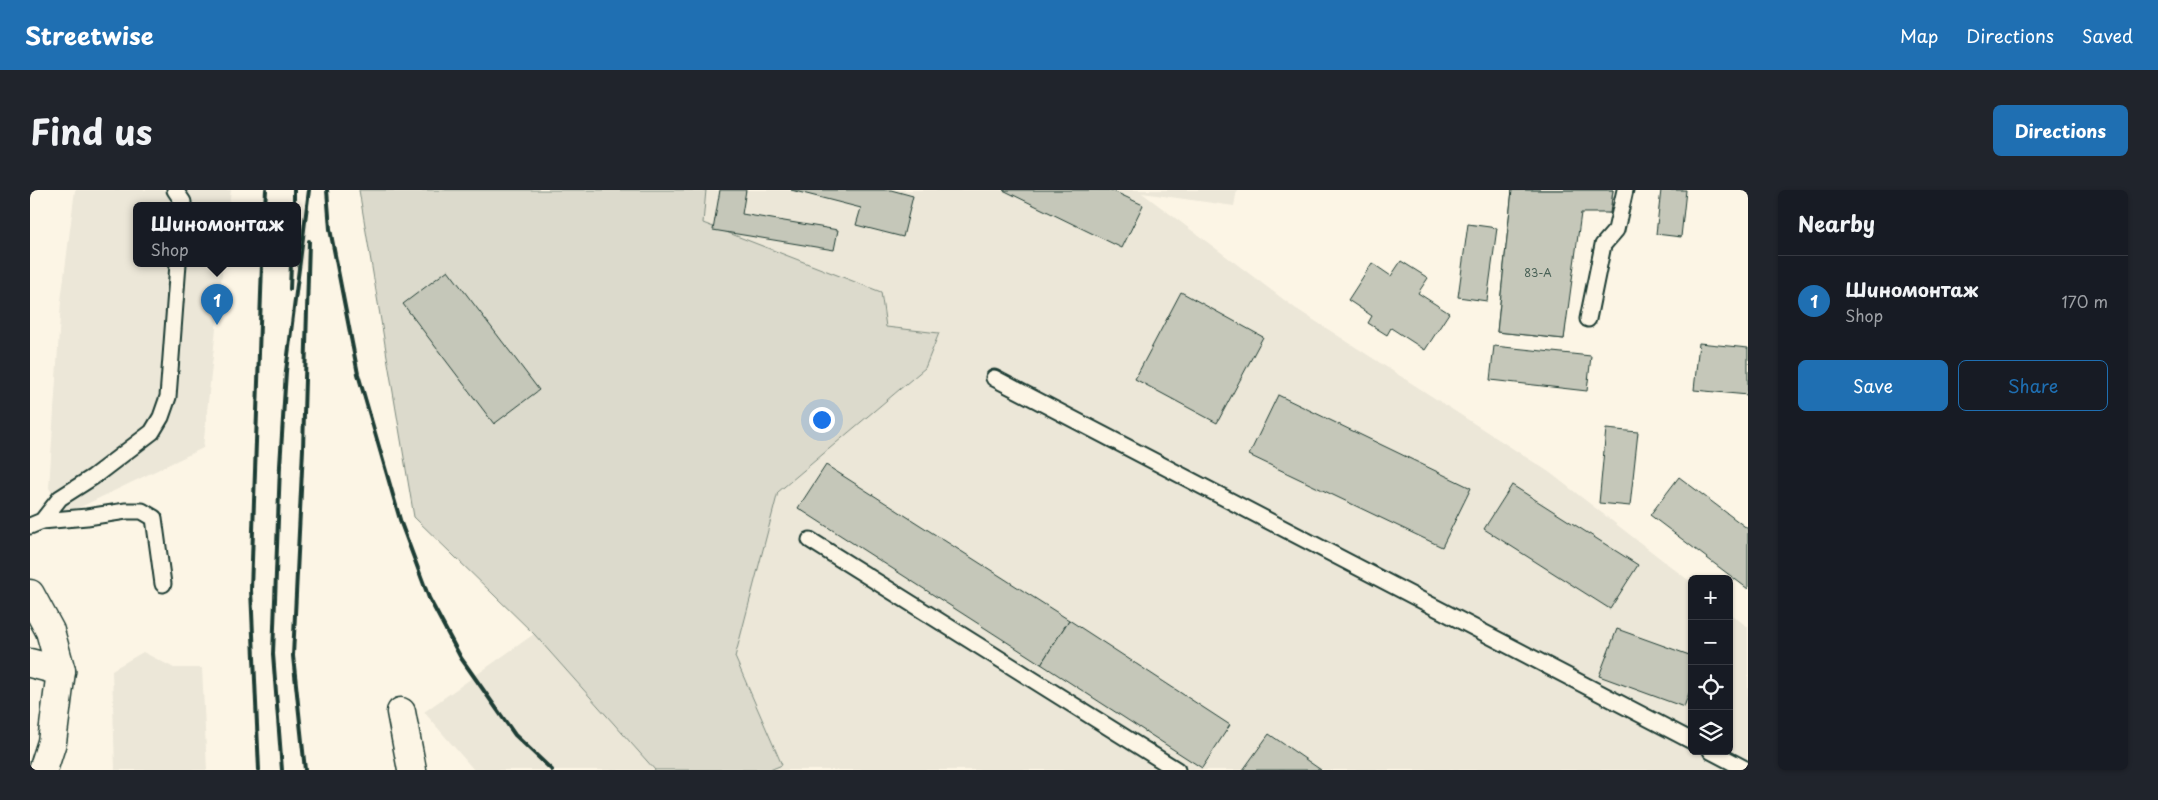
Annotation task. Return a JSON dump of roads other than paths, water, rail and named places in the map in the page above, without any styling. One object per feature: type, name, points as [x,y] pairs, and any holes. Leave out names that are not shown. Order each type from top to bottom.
[{"type":"street","points":[[30,594],[50,631],[61,671],[52,742],[43,770]]},
{"type":"street","points":[[30,663],[61,671]]},
{"type":"street","points":[[401,712],[412,770]]},
{"type":"lane","points":[[175,190],[183,202]]},
{"type":"lane","points":[[1588,319],[1603,245],[1616,230],[1625,190]]},
{"type":"lane","points":[[36,523],[60,498],[93,477],[152,432],[161,417],[168,397],[178,267]]},
{"type":"lane","points":[[994,378],[1688,739]]},
{"type":"lane","points":[[36,523],[142,510],[154,518],[163,584]]},
{"type":"lane","points":[[810,540],[1177,770]]},
{"type":"lane","points":[[1719,755],[1747,770]]},
{"type":"railway","points":[[265,202],[266,190]]},
{"type":"railway","points":[[294,190],[294,202]]},
{"type":"railway","points":[[301,253],[309,190]]},
{"type":"railway","points":[[327,190],[330,229],[358,374],[401,523],[429,598],[461,658],[515,735],[552,770]]},
{"type":"railway","points":[[305,770],[293,656],[303,449],[309,241]]},
{"type":"railway","points":[[259,770],[251,590],[262,267]]},
{"type":"railway","points":[[290,289],[291,267]]},
{"type":"railway","points":[[282,770],[273,654],[280,466],[286,371],[299,267]]},
{"type":"place","name":"Шиномонтаж","points":[[217,325]]}]
